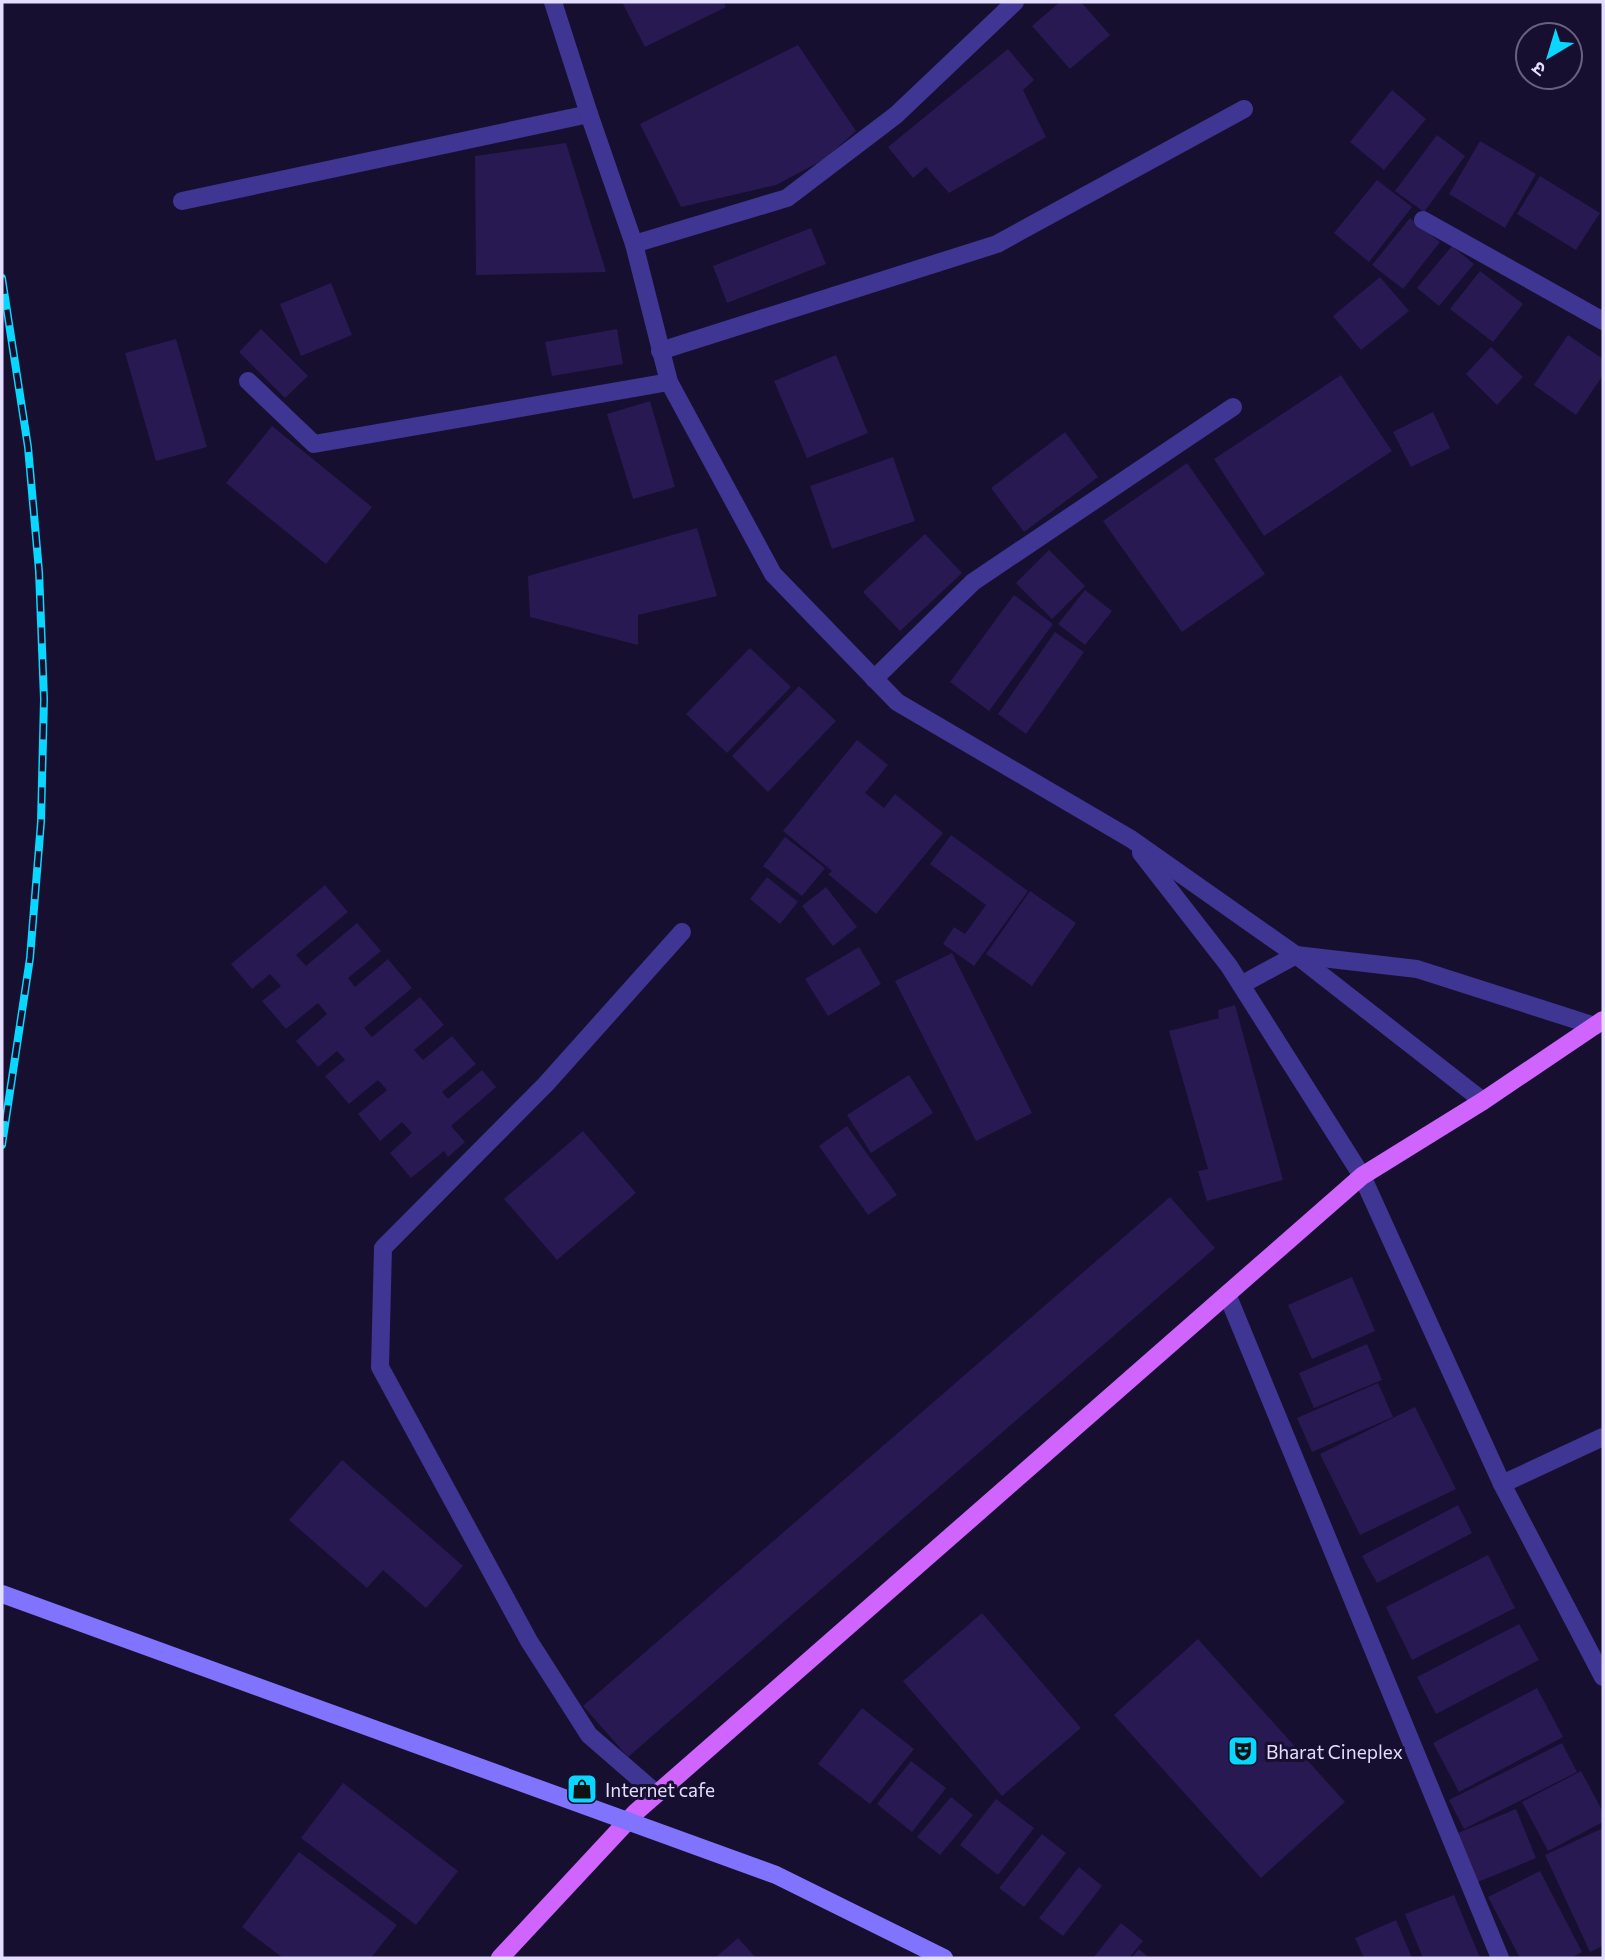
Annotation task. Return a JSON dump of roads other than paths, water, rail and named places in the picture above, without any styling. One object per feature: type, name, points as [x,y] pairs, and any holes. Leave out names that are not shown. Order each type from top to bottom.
[{"type":"main road","points":[[500,1958],[636,1812],[1362,1176],[1483,1101],[1599,1023]]},
{"type":"main road","points":[[2,1594],[776,1875],[944,1958]]},
{"type":"street","points":[[553,2],[634,244],[668,382],[773,574],[897,702],[1130,839],[1296,955],[1483,1101]]},
{"type":"street","points":[[634,244],[787,198],[896,115],[1015,2]]},
{"type":"street","points":[[660,351],[997,244],[1244,109]]},
{"type":"street","points":[[182,201],[589,114]]},
{"type":"street","points":[[1423,220],[1603,321]]},
{"type":"street","points":[[248,381],[314,444],[668,382]]},
{"type":"street","points":[[874,679],[973,582],[1233,407]]},
{"type":"street","points":[[1130,839],[1229,966],[1362,1176],[1502,1484],[1603,1677]]},
{"type":"street","points":[[657,1794],[589,1735],[529,1641],[380,1367],[383,1248],[546,1084],[682,932]]},
{"type":"street","points":[[1241,985],[1296,955],[1417,968],[1599,1023]]},
{"type":"street","points":[[1227,1294],[1500,1958]]},
{"type":"street","points":[[1502,1484],[1603,1437]]},
{"type":"railway","points":[[2,278],[28,447],[39,571],[44,699],[41,822],[30,958],[2,1145]]},
{"type":"place","name":"Bharat Cineplex","points":[[1243,1751]]},
{"type":"place","name":"Internet cafe","points":[[582,1789]]}]
